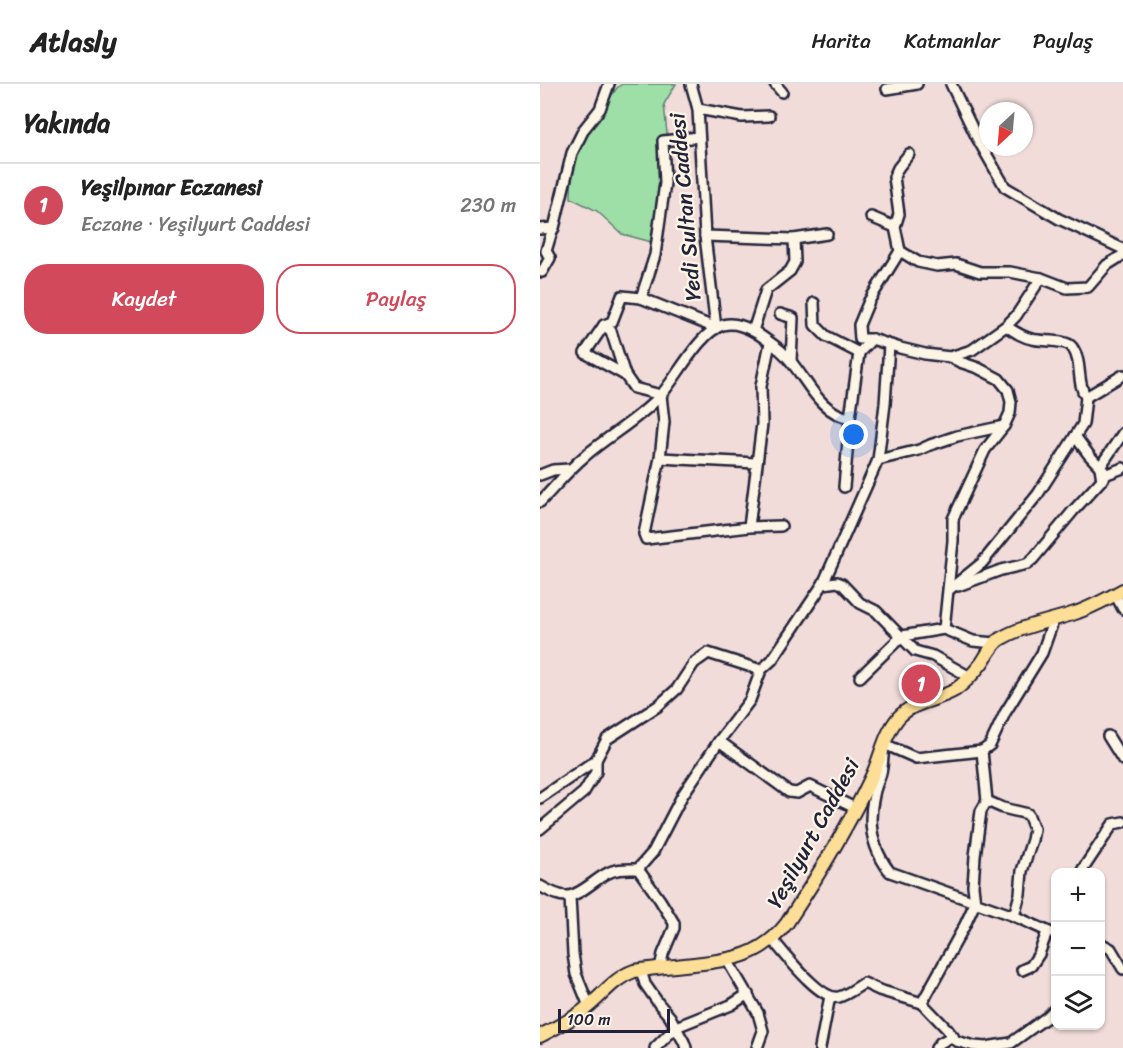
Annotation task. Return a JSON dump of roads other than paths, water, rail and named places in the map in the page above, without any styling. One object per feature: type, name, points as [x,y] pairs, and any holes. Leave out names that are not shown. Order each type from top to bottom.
[{"type":"main road","name":"Yeşilyurt Caddesi","points":[[540,1036],[583,1011],[618,978],[634,970],[727,960],[747,955],[766,944],[780,932],[795,911],[873,774],[894,723],[906,711],[952,692],[970,677],[995,643],[1012,633],[1078,612],[1119,592]]},
{"type":"street","points":[[542,272],[550,258],[546,251],[554,228],[572,153],[584,129],[600,109],[609,84]]},
{"type":"street","name":"Yedi Sultan Caddesi","points":[[691,84],[698,109],[705,236],[716,328]]},
{"type":"street","points":[[775,84],[782,92]]},
{"type":"street","points":[[887,89],[917,84]]},
{"type":"street","points":[[951,84],[976,136],[1005,187],[1059,219],[1123,249]]},
{"type":"street","points":[[698,109],[742,117],[769,116]]},
{"type":"street","points":[[641,298],[655,255],[665,183],[663,141],[699,137]]},
{"type":"street","points":[[909,154],[894,177],[899,214],[895,227],[900,251],[869,301],[859,325],[860,339],[872,339],[925,354],[950,357],[978,368],[999,379],[1008,390],[1011,402],[1005,426],[985,450],[953,519],[948,600]]},
{"type":"street","points":[[871,217],[895,227]]},
{"type":"street","points":[[540,229],[553,228]]},
{"type":"street","points":[[705,236],[794,239],[827,234]]},
{"type":"street","points":[[753,331],[766,290],[790,271],[795,262],[794,239]]},
{"type":"street","points":[[900,251],[918,262],[937,266],[956,264],[980,272],[1010,272],[1041,278],[1067,288],[1088,287],[1107,265],[1123,255]]},
{"type":"street","points":[[950,357],[972,350],[1006,326],[1041,278]]},
{"type":"street","points":[[625,375],[585,352],[604,325],[612,322],[622,296],[641,298],[716,328]]},
{"type":"street","points":[[814,303],[815,325],[826,336],[859,352]]},
{"type":"street","points":[[780,314],[793,318],[791,361]]},
{"type":"street","points":[[540,502],[570,469],[661,395],[704,339],[716,328],[729,324],[753,331],[770,343],[791,361],[825,407],[850,418]]},
{"type":"street","points":[[604,325],[611,331],[625,375],[634,388],[661,395]]},
{"type":"street","points":[[944,629],[950,589],[982,563],[1038,494],[1083,424],[1086,397],[1082,391],[1078,360],[1072,347],[1067,342],[1033,340],[1020,336],[1006,326]]},
{"type":"street","points":[[844,487],[859,352],[872,339]]},
{"type":"street","points":[[749,527],[762,424],[761,386],[770,343]]},
{"type":"street","points":[[542,891],[570,897],[618,869],[638,869],[653,852],[682,796],[750,700],[761,670],[772,660],[823,584],[878,460],[889,345]]},
{"type":"street","points":[[1086,397],[1123,375]]},
{"type":"street","points":[[661,395],[664,422],[660,458],[644,534],[646,539],[749,527],[781,526]]},
{"type":"street","points":[[878,460],[919,450],[957,436],[1005,426]]},
{"type":"street","points":[[950,589],[1002,570],[1027,564],[1033,559],[1103,474],[1123,433]]},
{"type":"street","points":[[1075,436],[1103,474]]},
{"type":"street","points":[[660,458],[756,463]]},
{"type":"street","points":[[1103,474],[1123,468]]},
{"type":"street","points":[[540,475],[553,470],[570,469]]},
{"type":"street","points":[[823,584],[837,582],[842,584],[860,603],[876,611],[915,651],[933,657],[970,677]]},
{"type":"street","points":[[1119,592],[1123,609]]},
{"type":"street","points":[[1051,933],[1014,916],[890,872],[882,862],[870,825],[873,795],[882,771],[884,744],[916,758],[982,751],[990,745],[1005,713],[1042,653],[1054,619]]},
{"type":"street","points":[[860,677],[902,636],[944,629],[973,641],[995,643]]},
{"type":"street","points":[[540,829],[585,792],[596,772],[596,760],[607,739],[658,706],[677,689],[694,663],[708,653],[761,670]]},
{"type":"street","points":[[1108,736],[1123,760]]},
{"type":"street","points":[[719,741],[789,792],[797,793],[810,786],[855,808]]},
{"type":"street","points":[[922,1003],[975,903],[973,886],[975,856],[981,811],[987,801],[982,751]]},
{"type":"street","points":[[540,798],[596,760]]},
{"type":"street","points":[[987,801],[1003,808],[1028,814],[1034,829],[1022,871],[1020,894],[1014,916]]},
{"type":"street","points":[[1084,868],[1113,824],[1123,822]]},
{"type":"street","points":[[638,869],[674,923],[660,968]]},
{"type":"street","points":[[570,897],[576,974],[589,1006]]},
{"type":"street","points":[[1022,970],[1031,966],[1051,935]]},
{"type":"street","points":[[772,939],[804,976],[830,996],[839,997],[864,983],[922,1003],[956,1041],[974,1046],[986,1047],[1011,1043],[1051,1013]]},
{"type":"street","points":[[1105,945],[1111,949],[1123,969]]},
{"type":"street","points":[[727,960],[758,1012],[763,1031],[757,1048]]},
{"type":"street","points":[[641,970],[645,984],[670,1017],[686,1048]]},
{"type":"street","points":[[655,1048],[676,1027],[731,1005],[748,994]]},
{"type":"street","points":[[820,1048],[830,996]]},
{"type":"street","points":[[936,1048],[953,1036]]},
{"type":"place","name":"Yeşilpınar Eczanesi","points":[[921,684]]}]
